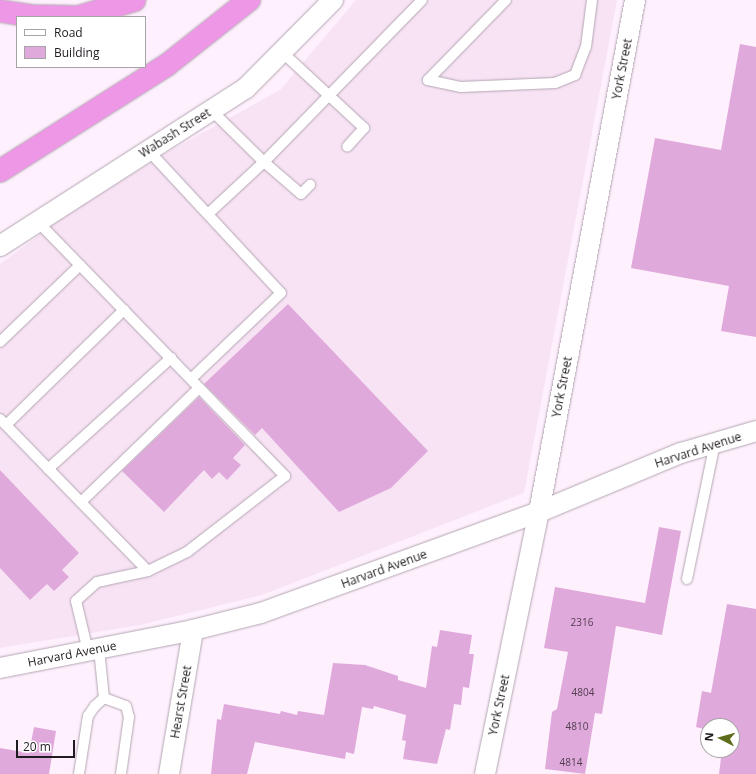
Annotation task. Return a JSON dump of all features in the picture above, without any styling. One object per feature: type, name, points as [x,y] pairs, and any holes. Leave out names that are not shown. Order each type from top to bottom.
[{"type":"highway","points":[[81,16],[135,0]]},
{"type":"highway","points":[[0,171],[167,65],[248,0]]},
{"type":"highway","points":[[0,11],[30,16]]},
{"type":"street","name":"Wabash Street","points":[[0,246],[37,220],[246,88],[333,0]]},
{"type":"street","name":"York Street","points":[[485,774],[539,512],[635,0]]},
{"type":"street","name":"Harvard Avenue","points":[[0,668],[194,630],[261,613],[539,512],[681,453],[756,431]]},
{"type":"street","name":"Hearst Street","points":[[169,774],[194,630]]},
{"type":"lane","points":[[208,214],[264,162],[422,0]]},
{"type":"lane","points":[[506,0],[428,80],[461,88],[555,83],[575,75],[586,46],[592,0]]},
{"type":"lane","points":[[282,52],[364,128],[347,147]]},
{"type":"lane","points":[[211,110],[264,162],[301,194],[310,185]]},
{"type":"lane","points":[[148,150],[281,293],[191,379]]},
{"type":"lane","points":[[37,220],[286,476],[187,552],[148,571],[97,582],[76,601],[93,650],[104,698]]},
{"type":"lane","points":[[0,342],[80,265]]},
{"type":"lane","points":[[124,310],[3,422],[148,571]]},
{"type":"lane","points":[[48,469],[171,358]]},
{"type":"lane","points":[[81,502],[199,388]]},
{"type":"lane","points":[[687,579],[715,443]]},
{"type":"lane","points":[[79,774],[88,716],[95,706],[104,698]]},
{"type":"lane","points":[[104,698],[126,706],[129,717],[121,774]]},
{"type":"shaded area","points":[[356,0],[617,0],[524,493],[262,595],[140,625],[0,648],[0,264],[69,213],[173,149],[280,90]]},
{"type":"building","points":[[740,44],[756,47],[756,337],[721,331],[729,286],[631,268],[655,138],[721,150]]},
{"type":"building","points":[[288,304],[428,451],[391,488],[339,512],[262,428],[255,435],[204,384]]},
{"type":"building","points":[[199,397],[245,445],[233,458],[241,465],[227,480],[219,472],[212,479],[204,470],[164,512],[122,471]]},
{"type":"building","points":[[0,470],[79,553],[62,570],[69,577],[54,591],[47,584],[30,600],[0,568]]},
{"type":"building","points":[[659,527],[681,531],[662,635],[616,626],[602,714],[595,713],[585,774],[545,769],[552,712],[557,709],[568,652],[544,648],[555,587],[645,603]]},
{"type":"building","points":[[727,604],[756,609],[756,774],[719,774],[721,758],[740,758],[740,718],[700,718],[700,728],[696,727],[702,691],[711,693]]},
{"type":"building","points":[[440,630],[472,635],[469,654],[474,654],[469,688],[463,687],[461,705],[454,704],[450,730],[446,729],[437,764],[403,759],[406,741],[402,740],[406,715],[374,706],[373,709],[362,707],[354,754],[346,752],[345,759],[255,742],[247,774],[211,774],[217,719],[221,720],[224,704],[280,714],[281,711],[297,715],[298,711],[324,715],[333,663],[365,665],[398,676],[398,680],[426,688],[432,646],[437,647]]},
{"type":"building","points":[[34,727],[56,731],[49,774],[0,774],[0,748],[29,753]]}]
